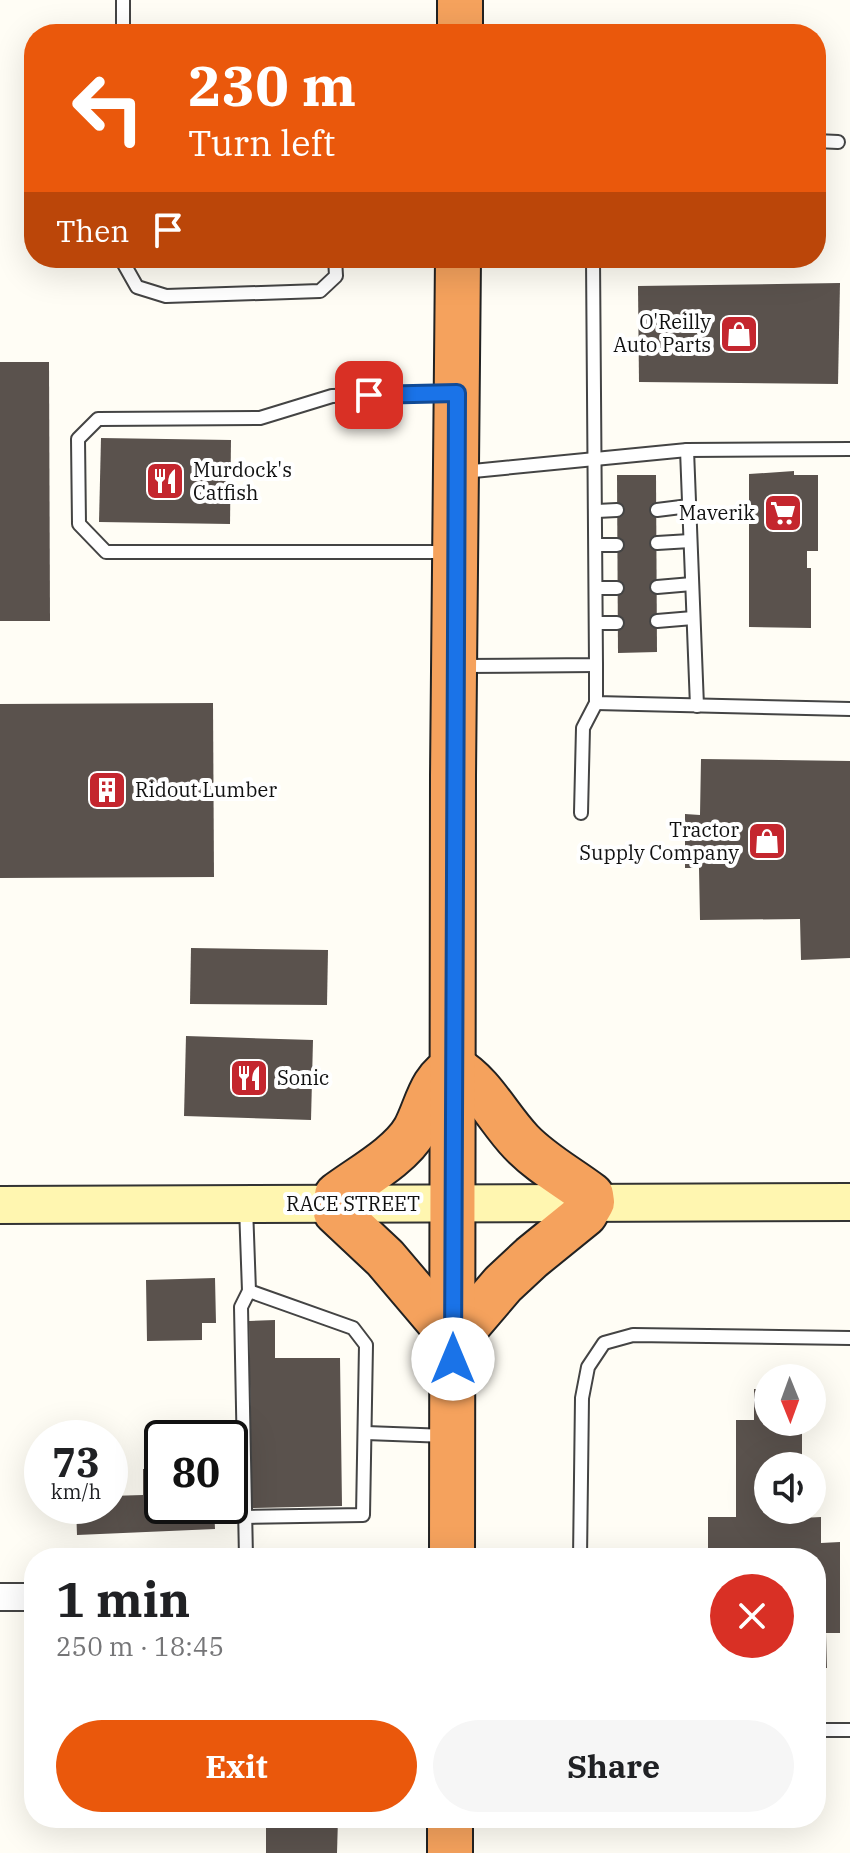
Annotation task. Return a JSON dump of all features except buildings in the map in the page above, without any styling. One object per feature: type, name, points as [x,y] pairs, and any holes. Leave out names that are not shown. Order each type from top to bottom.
[{"type":"highway","points":[[460,0],[460,24]]},
{"type":"highway","points":[[452,1548],[458,268]]},
{"type":"highway","points":[[454,1068],[467,1075],[517,1139],[538,1159],[591,1195],[592,1202],[585,1214],[503,1284],[462,1332],[453,1334],[447,1331],[385,1258],[336,1212],[335,1204],[337,1195],[398,1151],[414,1132],[441,1073],[454,1068]]},
{"type":"highway","points":[[450,1828],[450,1853]]},
{"type":"street","name":"RACE STREET","points":[[0,1205],[850,1202]]},
{"type":"street","points":[[0,1597],[24,1597]]},
{"type":"lane","points":[[123,0],[123,24]]},
{"type":"lane","points":[[826,141],[838,142]]},
{"type":"lane","points":[[126,268],[137,287],[166,296],[320,291],[336,276],[336,268]]},
{"type":"lane","points":[[581,813],[583,728],[596,703],[593,268]]},
{"type":"lane","points":[[455,552],[106,552],[79,524],[78,439],[98,419],[260,418],[332,396],[457,393]]},
{"type":"lane","points":[[456,473],[687,450],[850,449]]},
{"type":"lane","points":[[687,450],[697,706]]},
{"type":"lane","points":[[657,510],[689,506]]},
{"type":"lane","points":[[597,511],[617,510]]},
{"type":"lane","points":[[657,543],[690,541]]},
{"type":"lane","points":[[597,545],[617,545]]},
{"type":"lane","points":[[657,587],[692,584]]},
{"type":"lane","points":[[597,588],[617,588]]},
{"type":"lane","points":[[657,621],[693,618]]},
{"type":"lane","points":[[597,623],[617,623]]},
{"type":"lane","points":[[454,666],[596,665]]},
{"type":"lane","points":[[596,703],[850,709]]},
{"type":"lane","points":[[243,1420],[241,1307],[249,1291],[245,1204]]},
{"type":"lane","points":[[248,1517],[363,1515],[366,1433],[366,1345],[361,1335],[353,1328],[249,1291]]},
{"type":"lane","points":[[580,1548],[582,1398],[588,1367],[604,1343],[633,1335],[850,1338]]},
{"type":"lane","points":[[366,1433],[453,1436]]},
{"type":"lane","points":[[245,1524],[246,1548]]},
{"type":"lane","points":[[826,1730],[850,1730]]},
{"type":"place","name":"O'Reilly Auto Parts","points":[[739,334]]},
{"type":"place","name":"Murdock's Catfish","points":[[165,481]]},
{"type":"place","name":"Maverik","points":[[783,513]]},
{"type":"place","name":"Ridout Lumber","points":[[107,790]]},
{"type":"place","name":"Tractor Supply Company","points":[[767,841]]},
{"type":"place","name":"Sonic","points":[[249,1078]]},
{"type":"route","points":[[369,395],[457,393],[453,776],[453,1359]]}]
